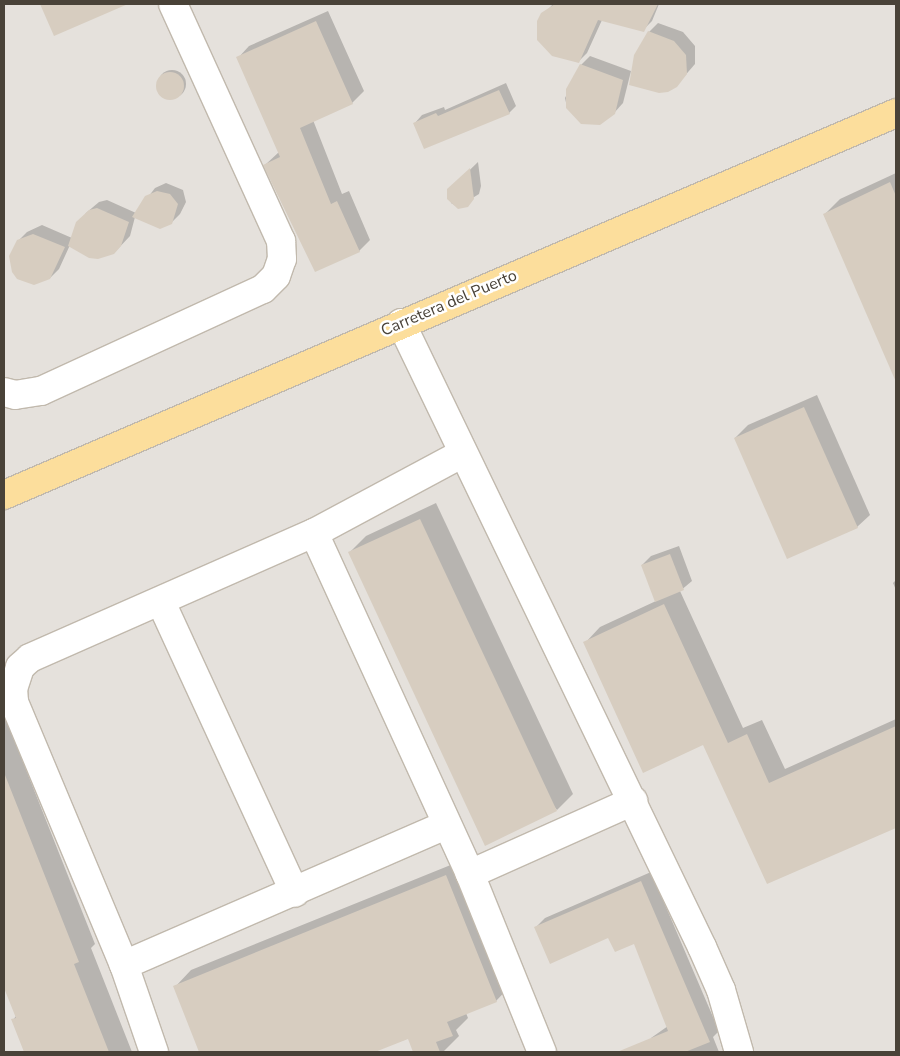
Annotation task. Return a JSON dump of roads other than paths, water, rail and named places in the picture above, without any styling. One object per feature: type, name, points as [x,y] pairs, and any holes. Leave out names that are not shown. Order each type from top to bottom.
[{"type":"main road","name":"Carretera del Puerto","points":[[4,495],[164,429],[401,323],[895,116]]},
{"type":"lane","points":[[4,392],[15,395],[42,391],[263,289],[276,276],[282,259],[281,241],[173,4]]},
{"type":"lane","points":[[401,323],[633,801],[721,990],[739,1052]]},
{"type":"lane","points":[[154,1052],[124,965],[14,702],[13,689],[20,667],[30,658],[162,602],[314,533],[463,453]]},
{"type":"lane","points":[[314,533],[446,826],[470,874],[542,1052]]},
{"type":"lane","points":[[162,602],[295,893]]},
{"type":"lane","points":[[470,874],[633,801]]},
{"type":"lane","points":[[124,965],[295,893],[446,826]]}]
